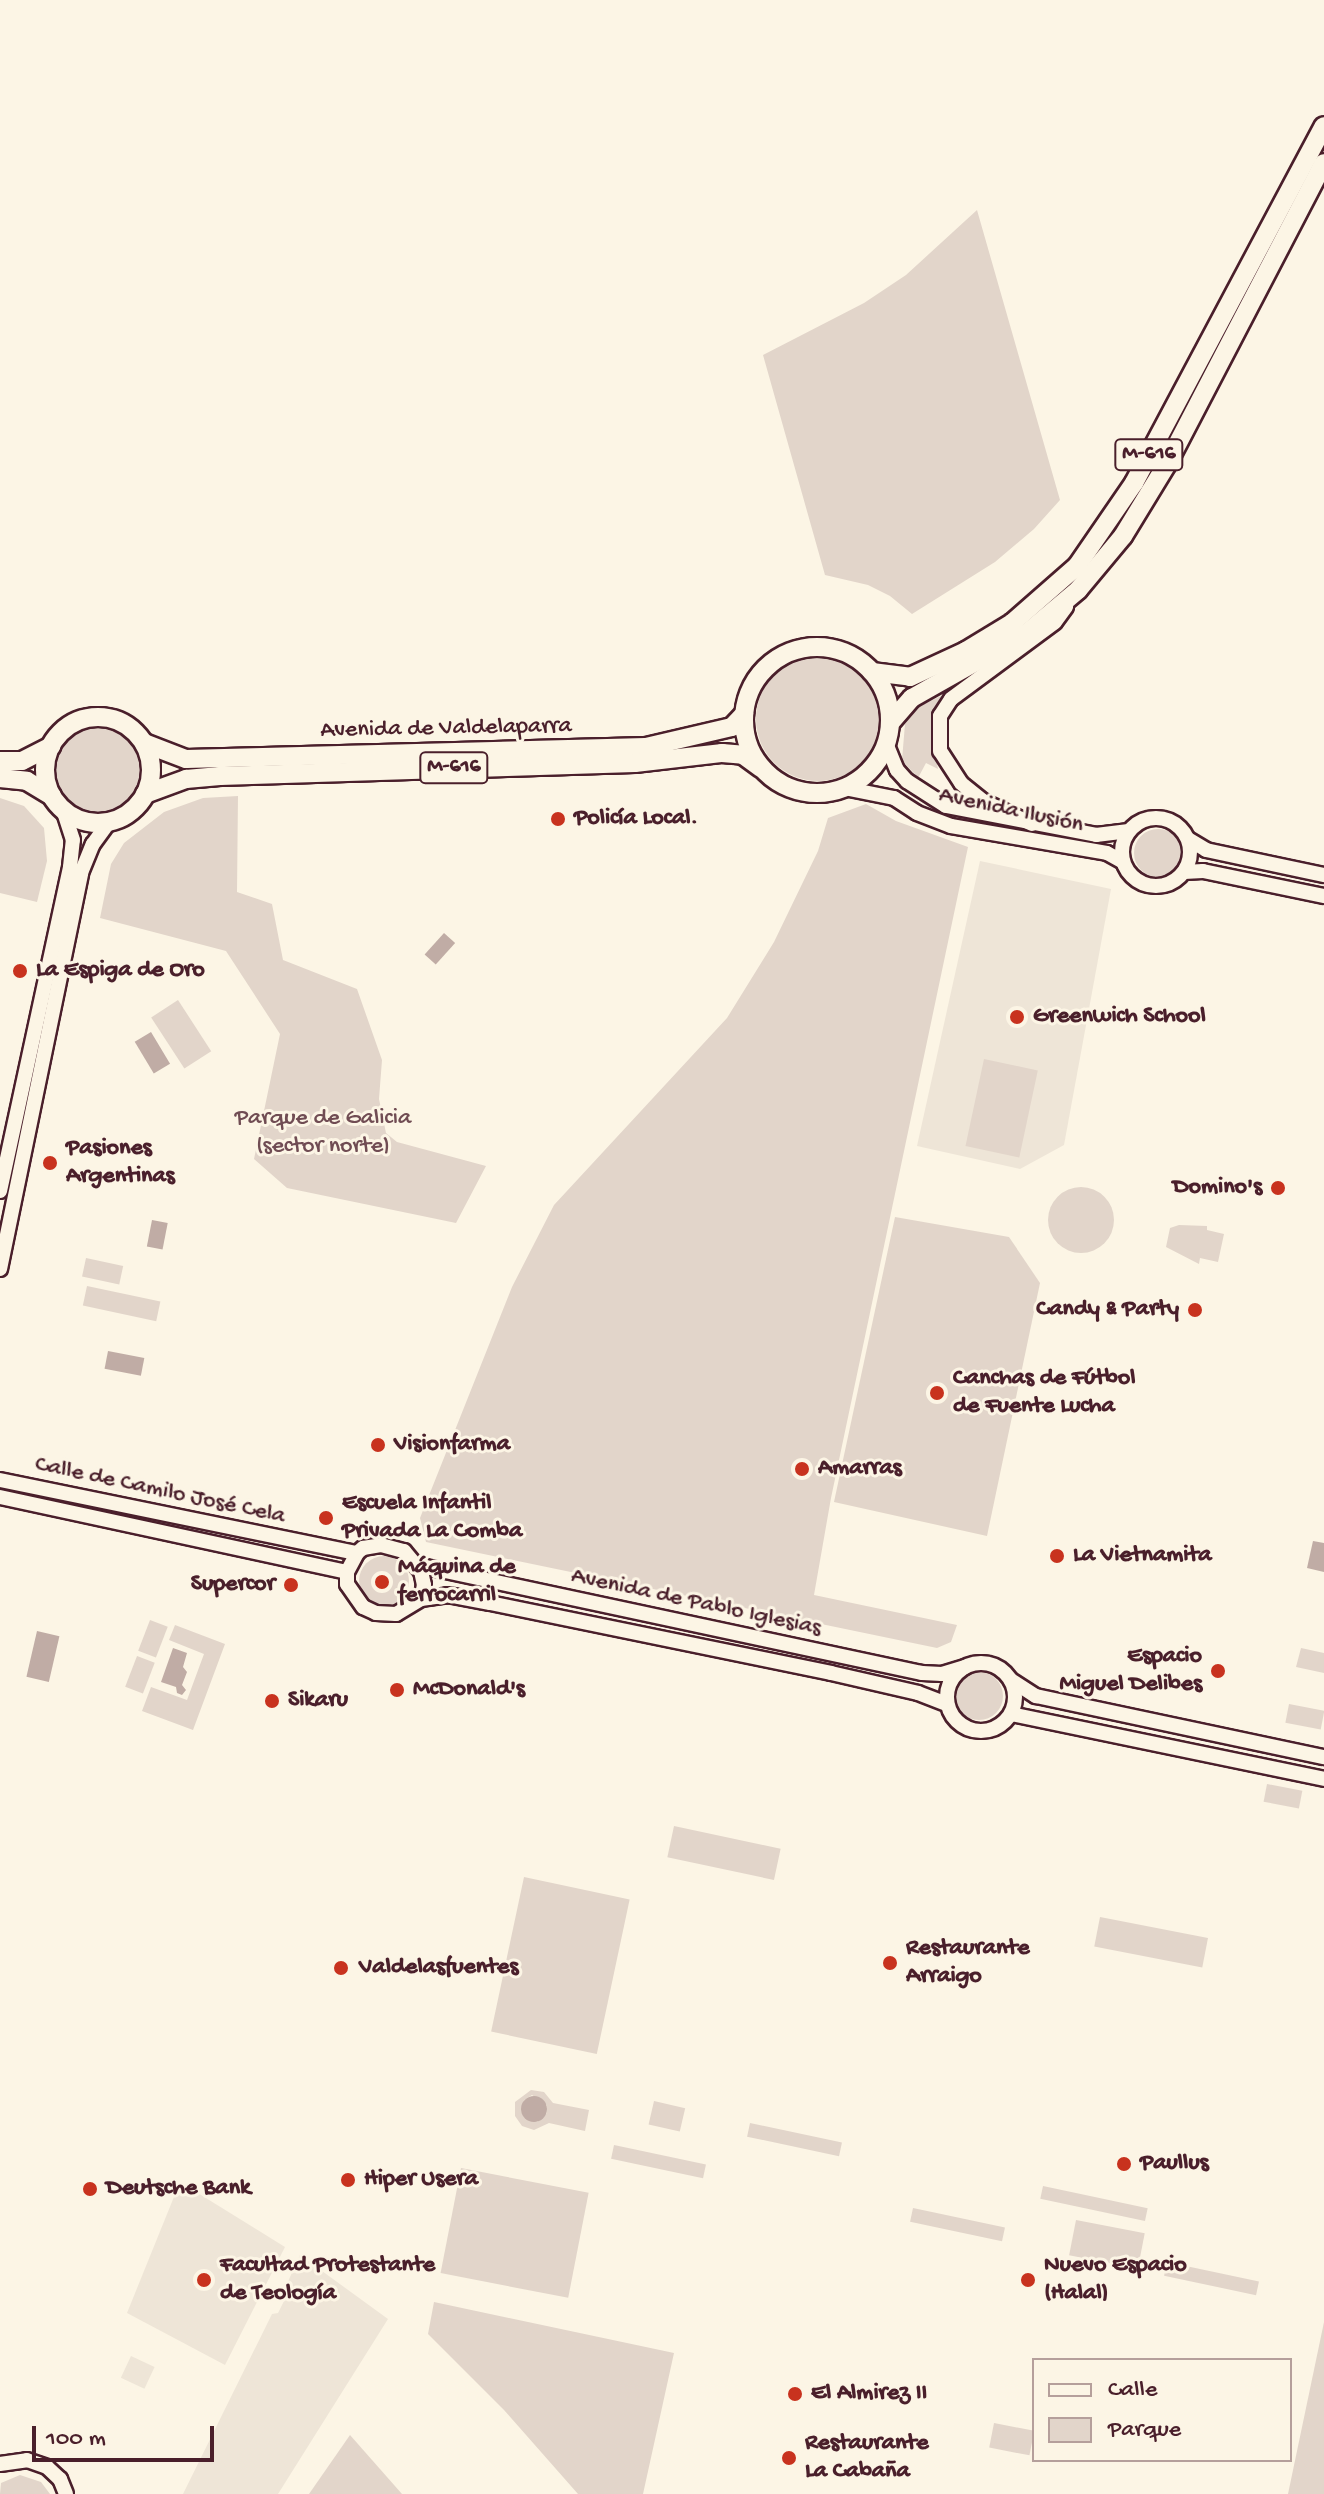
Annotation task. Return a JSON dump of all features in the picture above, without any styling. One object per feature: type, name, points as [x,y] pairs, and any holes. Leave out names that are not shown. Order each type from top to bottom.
[{"type":"highway","name":"M-616","points":[[744,714],[750,690],[764,670],[783,655],[806,648],[830,648],[853,656],[872,672],[910,677],[966,651],[1012,623],[1077,566],[1134,483],[1324,126]]},
{"type":"highway","name":"M-616","points":[[890,723],[912,698],[1027,633],[1078,590],[1123,536],[1167,464],[1324,163]]},
{"type":"highway","points":[[844,788],[863,777],[877,762],[886,743],[890,723],[882,687],[872,672]]},
{"type":"highway","points":[[744,714],[747,742],[761,768]]},
{"type":"highway","name":"Avenida de Valdelaparra","points":[[144,743],[186,759],[646,747],[732,727],[744,714]]},
{"type":"highway","name":"M-616","points":[[0,761],[22,761],[51,746],[73,723],[88,718],[120,721],[144,743]]},
{"type":"highway","points":[[144,743],[150,768],[145,794]]},
{"type":"highway","points":[[51,746],[46,762],[57,803]]},
{"type":"highway","name":"Avenida de Valdelaparra","points":[[145,794],[186,779],[220,776],[635,763],[722,753],[743,755],[761,768]]},
{"type":"highway","name":"M-616","points":[[761,768],[775,780],[795,790],[816,794],[844,788]]},
{"type":"highway","points":[[0,778],[27,781],[57,803],[93,823],[109,822]]},
{"type":"highway","name":"M-616","points":[[109,822],[136,807],[145,794]]},
{"type":"street","points":[[1032,824],[983,801],[955,776],[940,751],[940,716],[951,699],[1055,622],[1078,590]]},
{"type":"street","name":"Avenida Ilusión","points":[[886,743],[897,770],[926,796],[946,806],[1096,835],[1129,831]]},
{"type":"street","name":"Avenida Ilusión","points":[[844,788],[894,798],[917,813],[951,826],[1107,853],[1123,862]]},
{"type":"street","points":[[0,1191],[70,867],[73,840],[57,803]]},
{"type":"street","points":[[1188,839],[1189,861],[1184,872],[1170,883],[1149,886],[1131,876],[1123,862],[1122,851],[1129,831],[1146,819],[1166,819],[1206,850],[1324,875]]},
{"type":"street","points":[[0,1269],[81,873],[93,844],[109,822]]},
{"type":"street","points":[[1184,872],[1203,871],[1324,896]]},
{"type":"street","name":"Calle de Camilo José Cela","points":[[0,1480],[357,1553]]},
{"type":"street","name":"Calle de Camilo José Cela","points":[[0,1497],[347,1572]]},
{"type":"street","points":[[374,1546],[395,1548],[417,1565],[424,1585],[421,1599],[396,1614],[376,1613],[352,1595],[347,1572],[357,1553],[374,1546]]},
{"type":"street","name":"Avenida de Pablo Iglesias","points":[[417,1565],[922,1673],[942,1674],[965,1667]]},
{"type":"street","name":"Avenida de Pablo Iglesias","points":[[421,1599],[448,1595],[509,1606],[855,1679],[947,1704]]},
{"type":"street","points":[[1011,1680],[1015,1697],[1011,1714],[995,1728],[971,1730],[956,1721],[947,1704],[948,1689],[954,1676],[965,1667],[993,1665],[1036,1696],[1324,1757]]},
{"type":"street","points":[[1011,1714],[1324,1779]]},
{"type":"street","points":[[0,2464],[27,2460],[47,2467],[60,2479],[66,2494]]},
{"type":"shaded area","name":"Greenwich School","points":[[980,861],[1111,889],[1064,1145],[1020,1169],[917,1146]]},
{"type":"shaded area","points":[[444,933],[455,943],[436,965],[425,955]]},
{"type":"shaded area","points":[[151,1032],[170,1064],[154,1074],[135,1042]]},
{"type":"shaded area","points":[[152,1220],[168,1223],[163,1250],[147,1247]]},
{"type":"shaded area","points":[[108,1351],[144,1358],[141,1376],[105,1369]]},
{"type":"shaded area","points":[[1313,1541],[1324,1543],[1324,1572],[1307,1568]]},
{"type":"shaded area","points":[[37,1631],[59,1636],[49,1682],[26,1677]]},
{"type":"shaded area","points":[[173,1648],[187,1653],[183,1667],[187,1672],[182,1685],[186,1690],[182,1695],[177,1693],[176,1687],[161,1682]]},
{"type":"shaded area","points":[[534,2096],[543,2100],[547,2109],[543,2118],[534,2122],[525,2118],[521,2109],[525,2100]]},
{"type":"shaded area","name":"Facultad Protestante de Teología","points":[[180,2182],[285,2247],[225,2365],[127,2313]]},
{"type":"shaded area","points":[[300,2255],[388,2319],[278,2494],[183,2494],[272,2314],[278,2313],[284,2301],[281,2297]]},
{"type":"shaded area","points":[[131,2356],[155,2367],[144,2389],[121,2378]]},
{"type":"green space","points":[[977,210],[1060,500],[1034,529],[995,562],[912,614],[890,596],[868,585],[825,575],[763,355],[864,303],[906,275]]},
{"type":"green space","points":[[818,657],[842,662],[862,675],[875,695],[880,719],[875,743],[862,763],[842,776],[818,781],[794,776],[774,763],[761,743],[756,719],[761,695],[774,675],[794,662]]},
{"type":"green space","points":[[941,696],[931,732],[938,769],[926,763],[918,778],[902,760],[905,724],[920,706]]},
{"type":"green space","points":[[99,727],[123,734],[135,746],[142,770],[135,794],[123,806],[99,813],[75,806],[63,794],[56,770],[63,746],[75,734]]},
{"type":"green space","name":"Parque de Galicia (sector norte)","points":[[238,796],[237,892],[272,904],[283,960],[357,989],[382,1060],[379,1099],[386,1133],[397,1142],[486,1166],[456,1223],[287,1188],[254,1159],[280,1034],[226,951],[100,918],[111,864],[124,843],[164,812],[203,798]]},
{"type":"green space","points":[[0,798],[24,806],[44,828],[47,861],[37,902],[0,893]]},
{"type":"green space","points":[[866,804],[896,821],[968,847],[831,1498],[814,1595],[957,1625],[951,1642],[937,1648],[426,1542],[420,1518],[512,1287],[554,1205],[727,1018],[774,942],[818,851],[828,818]]},
{"type":"green space","points":[[1158,829],[1175,836],[1182,853],[1175,870],[1158,877],[1141,870],[1134,853],[1141,836]]},
{"type":"green space","points":[[178,1000],[211,1051],[184,1069],[151,1017]]},
{"type":"green space","points":[[984,1059],[1038,1070],[1019,1157],[965,1146]]},
{"type":"green space","points":[[1074,1187],[1088,1187],[1100,1192],[1109,1201],[1114,1220],[1112,1233],[1105,1244],[1088,1253],[1074,1253],[1062,1248],[1053,1239],[1048,1227],[1048,1213],[1053,1201],[1062,1192]]},
{"type":"green space","name":"Canchas de Fútbol de Fuente Lucha","points":[[895,1217],[1009,1237],[1040,1283],[987,1536],[834,1502]]},
{"type":"green space","points":[[1179,1225],[1207,1226],[1207,1230],[1224,1234],[1218,1262],[1200,1258],[1199,1264],[1166,1247],[1170,1228]]},
{"type":"green space","points":[[86,1258],[123,1266],[119,1284],[82,1277]]},
{"type":"green space","points":[[87,1286],[160,1302],[156,1321],[83,1306]]},
{"type":"green space","points":[[384,1556],[402,1563],[409,1581],[402,1599],[384,1606],[366,1599],[359,1581],[366,1563]]},
{"type":"green space","points":[[150,1620],[168,1627],[156,1658],[138,1651]]},
{"type":"green space","points":[[175,1625],[225,1644],[193,1730],[142,1711],[151,1687],[187,1700],[204,1654],[169,1640]]},
{"type":"green space","points":[[1301,1648],[1324,1653],[1324,1673],[1296,1667]]},
{"type":"green space","points":[[137,1656],[155,1663],[143,1694],[125,1687]]},
{"type":"green space","points":[[979,1672],[988,1673],[996,1679],[1002,1687],[1002,1705],[996,1713],[988,1719],[979,1720],[970,1719],[962,1713],[956,1705],[955,1696],[956,1687],[962,1679],[970,1673]]},
{"type":"green space","points":[[1289,1704],[1324,1711],[1321,1730],[1285,1723]]},
{"type":"green space","points":[[1267,1784],[1302,1791],[1299,1809],[1264,1802]]},
{"type":"green space","points":[[674,1826],[781,1849],[774,1880],[667,1857]]},
{"type":"green space","points":[[524,1877],[630,1899],[597,2054],[491,2032]]},
{"type":"green space","points":[[1100,1917],[1208,1938],[1202,1967],[1094,1946]]},
{"type":"green space","points":[[531,2090],[544,2092],[553,2103],[589,2110],[585,2131],[549,2123],[534,2130],[522,2126],[515,2116],[515,2102]],"holes":[[[532,2095],[547,2105],[547,2113],[537,2122],[521,2112],[524,2100]]]},
{"type":"green space","points":[[654,2101],[685,2108],[680,2132],[649,2124]]},
{"type":"green space","points":[[750,2123],[842,2143],[839,2156],[747,2137]]},
{"type":"green space","points":[[614,2145],[706,2165],[703,2178],[611,2159]]},
{"type":"green space","points":[[461,2168],[589,2193],[568,2298],[441,2273]]},
{"type":"green space","points":[[1043,2186],[1148,2208],[1145,2221],[1040,2199]]},
{"type":"green space","points":[[913,2208],[1005,2228],[1002,2241],[910,2222]]},
{"type":"green space","points":[[1076,2220],[1145,2233],[1138,2269],[1069,2255]]},
{"type":"green space","points":[[1167,2262],[1259,2282],[1256,2295],[1164,2276]]},
{"type":"green space","points":[[434,2302],[674,2353],[643,2494],[578,2494],[504,2410],[428,2334]]},
{"type":"green space","points":[[1324,2322],[1324,2494],[1288,2494]]},
{"type":"green space","points":[[994,2423],[1032,2430],[1029,2455],[989,2448]]},
{"type":"green space","points":[[350,2435],[402,2494],[309,2494]]},
{"type":"green space","points":[[20,2475],[41,2482],[50,2494],[0,2494],[1,2483]]},
{"type":"place","name":"Policía Local.","points":[[558,819]]},
{"type":"place","name":"La Espiga de Oro","points":[[20,971]]},
{"type":"place","name":"Greenwich School","points":[[1017,1017]]},
{"type":"place","name":"Pasiones Argentinas","points":[[50,1163]]},
{"type":"place","name":"Domino's","points":[[1278,1188]]},
{"type":"place","name":"Candy & Party","points":[[1195,1310]]},
{"type":"place","name":"Canchas de Fútbol de Fuente Lucha","points":[[937,1393]]},
{"type":"place","name":"Visionfarma","points":[[378,1445]]},
{"type":"place","name":"Amarras","points":[[802,1469]]},
{"type":"place","name":"Escuela Infantil Privada La Comba","points":[[326,1518]]},
{"type":"place","name":"La Vietnamita","points":[[1057,1556]]},
{"type":"place","name":"Máquina de ferrocarril","points":[[382,1582]]},
{"type":"place","name":"Supercor","points":[[291,1585]]},
{"type":"place","name":"Espacio Miguel Delibes","points":[[1218,1671]]},
{"type":"place","name":"McDonald's","points":[[397,1690]]},
{"type":"place","name":"Sikaru","points":[[272,1701]]},
{"type":"place","name":"Restaurante Arraigo","points":[[890,1963]]},
{"type":"place","name":"Valdelasfuentes","points":[[341,1968]]},
{"type":"place","name":"Paullus","points":[[1124,2164]]},
{"type":"place","name":"Hiper Usera","points":[[348,2180]]},
{"type":"place","name":"Deutsche Bank","points":[[90,2189]]},
{"type":"place","name":"Facultad Protestante de Teología","points":[[204,2280]]},
{"type":"place","name":"Nuevo Espacio (Halal)","points":[[1028,2280]]},
{"type":"place","name":"El Almirez II","points":[[795,2394]]},
{"type":"place","name":"Restaurante La Cabaña","points":[[789,2458]]}]
